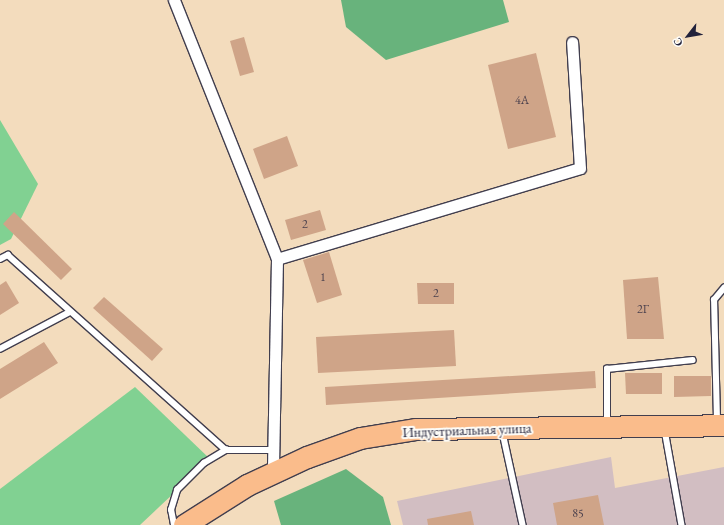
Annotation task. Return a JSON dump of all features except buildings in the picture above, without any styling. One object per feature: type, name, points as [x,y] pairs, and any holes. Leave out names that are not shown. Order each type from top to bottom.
[{"type":"highway","name":"Индустриальная улица","points":[[184,525],[211,506],[272,473],[360,438],[416,429],[721,425]]},
{"type":"street","points":[[174,0],[277,259],[272,473]]},
{"type":"street","points":[[277,259],[580,168],[572,42]]},
{"type":"lane","points":[[0,260],[8,255],[226,450]]},
{"type":"lane","points":[[721,425],[714,300],[724,288]]},
{"type":"lane","points":[[0,349],[70,312]]},
{"type":"lane","points":[[608,427],[607,369],[693,360]]},
{"type":"lane","points":[[665,426],[682,525]]},
{"type":"lane","points":[[502,428],[523,525]]},
{"type":"lane","points":[[174,525],[171,510],[177,490],[204,463],[226,450],[273,450]]},
{"type":"shaded area","points":[[611,457],[615,488],[724,467],[724,525],[403,525],[397,501]]},
{"type":"green space","points":[[341,0],[503,0],[509,22],[386,60],[346,27]]},
{"type":"green space","points":[[0,120],[38,184],[11,239],[0,245]]},
{"type":"green space","points":[[135,387],[210,459],[140,525],[0,525],[0,489]]},
{"type":"green space","points":[[346,469],[383,497],[391,525],[281,525],[274,501]]}]
